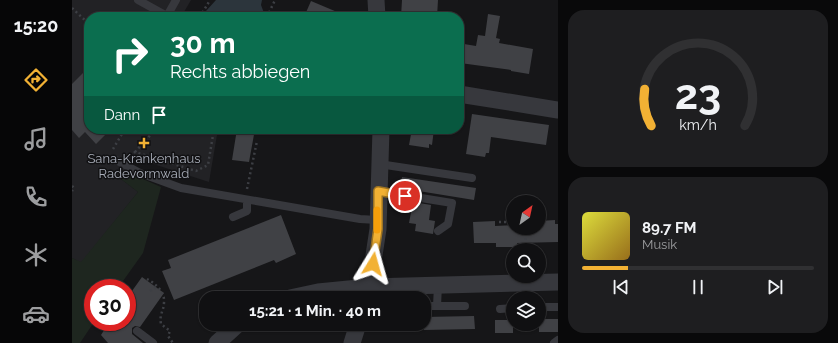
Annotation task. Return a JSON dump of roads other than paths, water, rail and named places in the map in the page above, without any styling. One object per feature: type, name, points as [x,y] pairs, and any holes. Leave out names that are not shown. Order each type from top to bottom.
[{"type":"street","points":[[464,95],[558,110]]},
{"type":"street","points":[[367,291],[378,229],[377,220],[381,134]]},
{"type":"street","points":[[385,291],[438,285],[527,290],[558,282]]},
{"type":"street","points":[[216,343],[230,331]]},
{"type":"street","points":[[352,343],[356,331]]},
{"type":"lane","points":[[138,0],[160,12]]},
{"type":"lane","points":[[169,12],[176,0]]},
{"type":"lane","points":[[120,162],[140,173],[181,188],[360,219],[377,220]]},
{"type":"lane","points":[[379,164],[472,178]]},
{"type":"lane","points":[[378,191],[452,203],[448,224],[438,231]]},
{"type":"lane","points":[[233,217],[247,211],[248,200]]},
{"type":"lane","points":[[437,306],[438,285]]},
{"type":"lane","points":[[431,306],[465,306]]},
{"type":"lane","points":[[546,307],[558,307]]},
{"type":"lane","points":[[500,309],[506,309]]},
{"type":"lane","points":[[137,331],[153,343]]},
{"type":"lane","points":[[554,343],[558,340]]},
{"type":"place","name":"Sana-Krankenhaus Radevormwald","points":[[144,143]]}]
